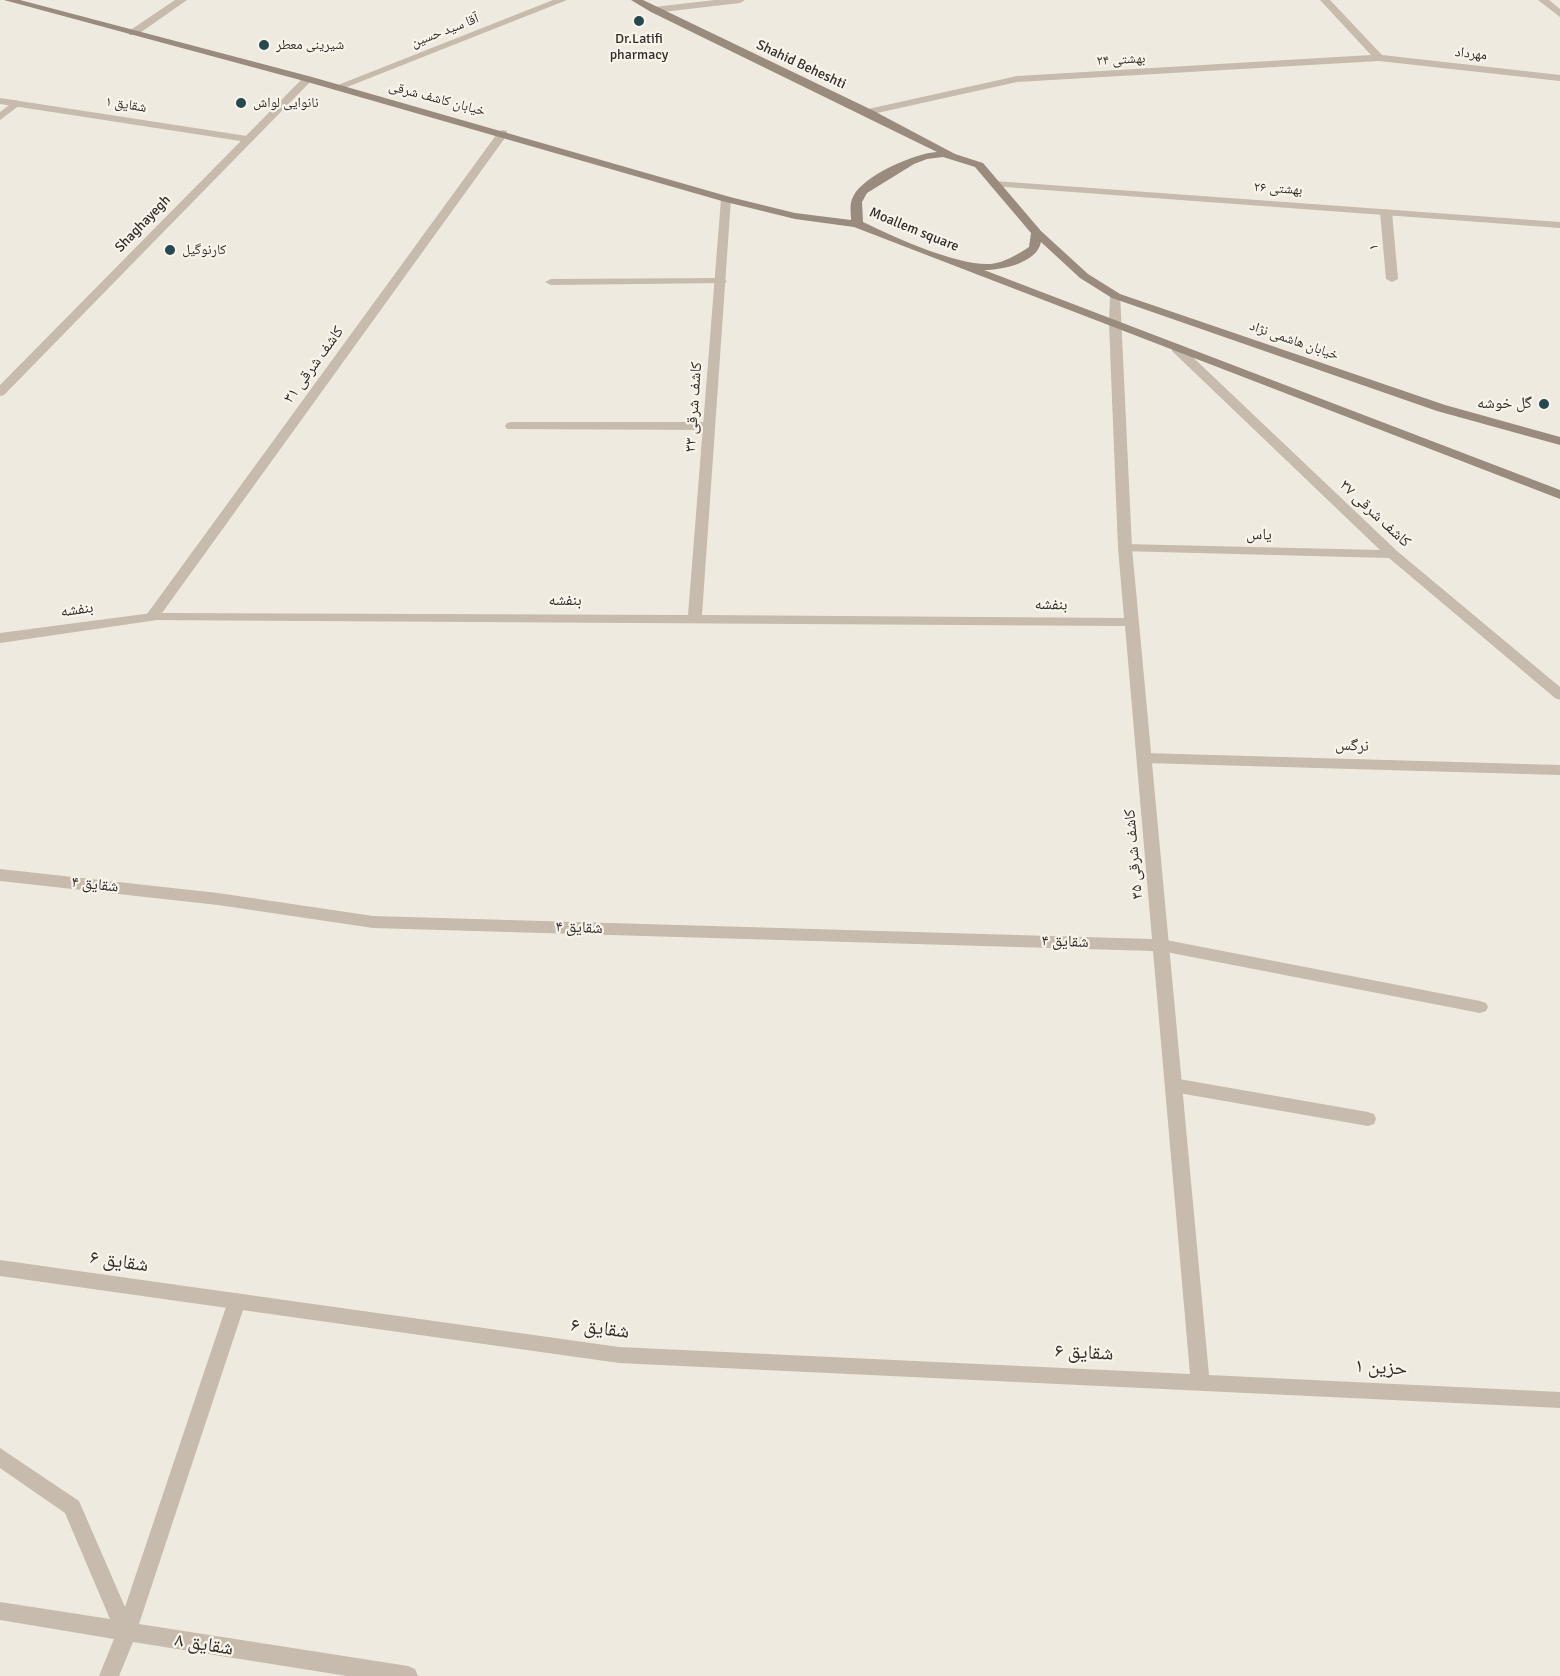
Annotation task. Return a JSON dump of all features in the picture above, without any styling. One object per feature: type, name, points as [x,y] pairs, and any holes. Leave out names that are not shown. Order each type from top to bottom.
[{"type":"main road","name":"Shahid Beheshti","points":[[636,0],[868,112],[953,156]]},
{"type":"main road","name":"خیابان کاشف شرقی","points":[[17,1],[503,133],[726,199],[795,216],[857,224]]},
{"type":"main road","name":"Moallem square","points":[[924,156],[953,156],[979,165],[995,183],[1037,232],[1034,248],[1019,260],[994,267],[965,267],[879,235],[857,224],[856,206],[859,195],[901,166],[924,156]]},
{"type":"main road","name":"خیابان هاشمی نژاد","points":[[1037,232],[1083,276],[1116,296],[1441,408],[1560,441]]},
{"type":"main road","points":[[965,267],[1560,495]]},
{"type":"street","points":[[134,33],[182,0]]},
{"type":"street","name":"آقا سید حسین","points":[[338,87],[562,0]]},
{"type":"street","points":[[654,10],[740,0]]},
{"type":"street","points":[[1325,0],[1379,58]]},
{"type":"street","points":[[1543,0],[1560,14]]},
{"type":"street","name":"مهرداد","points":[[1379,58],[1560,78]]},
{"type":"street","name":"بهشتی ۲۴","points":[[868,112],[1017,79],[1379,58]]},
{"type":"street","name":"Shaghayegh","points":[[0,392],[308,79]]},
{"type":"street","name":"شقایق ۱","points":[[0,101],[247,139]]},
{"type":"street","points":[[0,117],[16,103]]},
{"type":"street","name":"کاشف شرقی ۳۱","points":[[152,617],[503,133]]},
{"type":"street","name":"بهشتی ۲۶","points":[[995,183],[1560,225]]},
{"type":"street","name":"کاشف شرقی ۳۳","points":[[695,618],[726,199]]},
{"type":"street","name":"۱","points":[[1386,212],[1392,279]]},
{"type":"street","points":[[551,282],[721,281]]},
{"type":"street","name":"کاشف شرقی ۳۵","points":[[1116,296],[1115,324],[1125,548],[1200,1381]]},
{"type":"street","name":"کاشف شرقی ۳۷","points":[[1176,348],[1392,554],[1560,695]]},
{"type":"street","points":[[511,426],[709,426]]},
{"type":"street","name":"یاس","points":[[1125,548],[1392,554]]},
{"type":"street","name":"بنفشه","points":[[0,638],[152,617],[1131,622]]},
{"type":"street","name":"نرگس","points":[[1144,758],[1560,770]]},
{"type":"street","name":"شقایق ۴","points":[[0,875],[218,898],[373,922],[1161,945],[1480,1007]]},
{"type":"street","points":[[1173,1084],[1368,1119]]},
{"type":"street","name":"شقایق ۶","points":[[0,1268],[619,1355],[1200,1381]]},
{"type":"street","points":[[110,1676],[237,1301]]},
{"type":"street","name":"حزین ۱","points":[[1200,1381],[1560,1400]]},
{"type":"street","points":[[0,1456],[72,1508],[126,1633]]},
{"type":"street","name":"شقایق ۸","points":[[0,1611],[126,1633],[408,1676]]},
{"type":"place","name":"Dr.Latifi pharmacy","points":[[639,21]]},
{"type":"place","name":"شیرینی معطر","points":[[264,45]]},
{"type":"place","name":"نانوایی لواش","points":[[241,103]]},
{"type":"place","name":"کارنوگیل","points":[[170,250]]},
{"type":"place","name":"گل خوشه","points":[[1544,404]]}]
